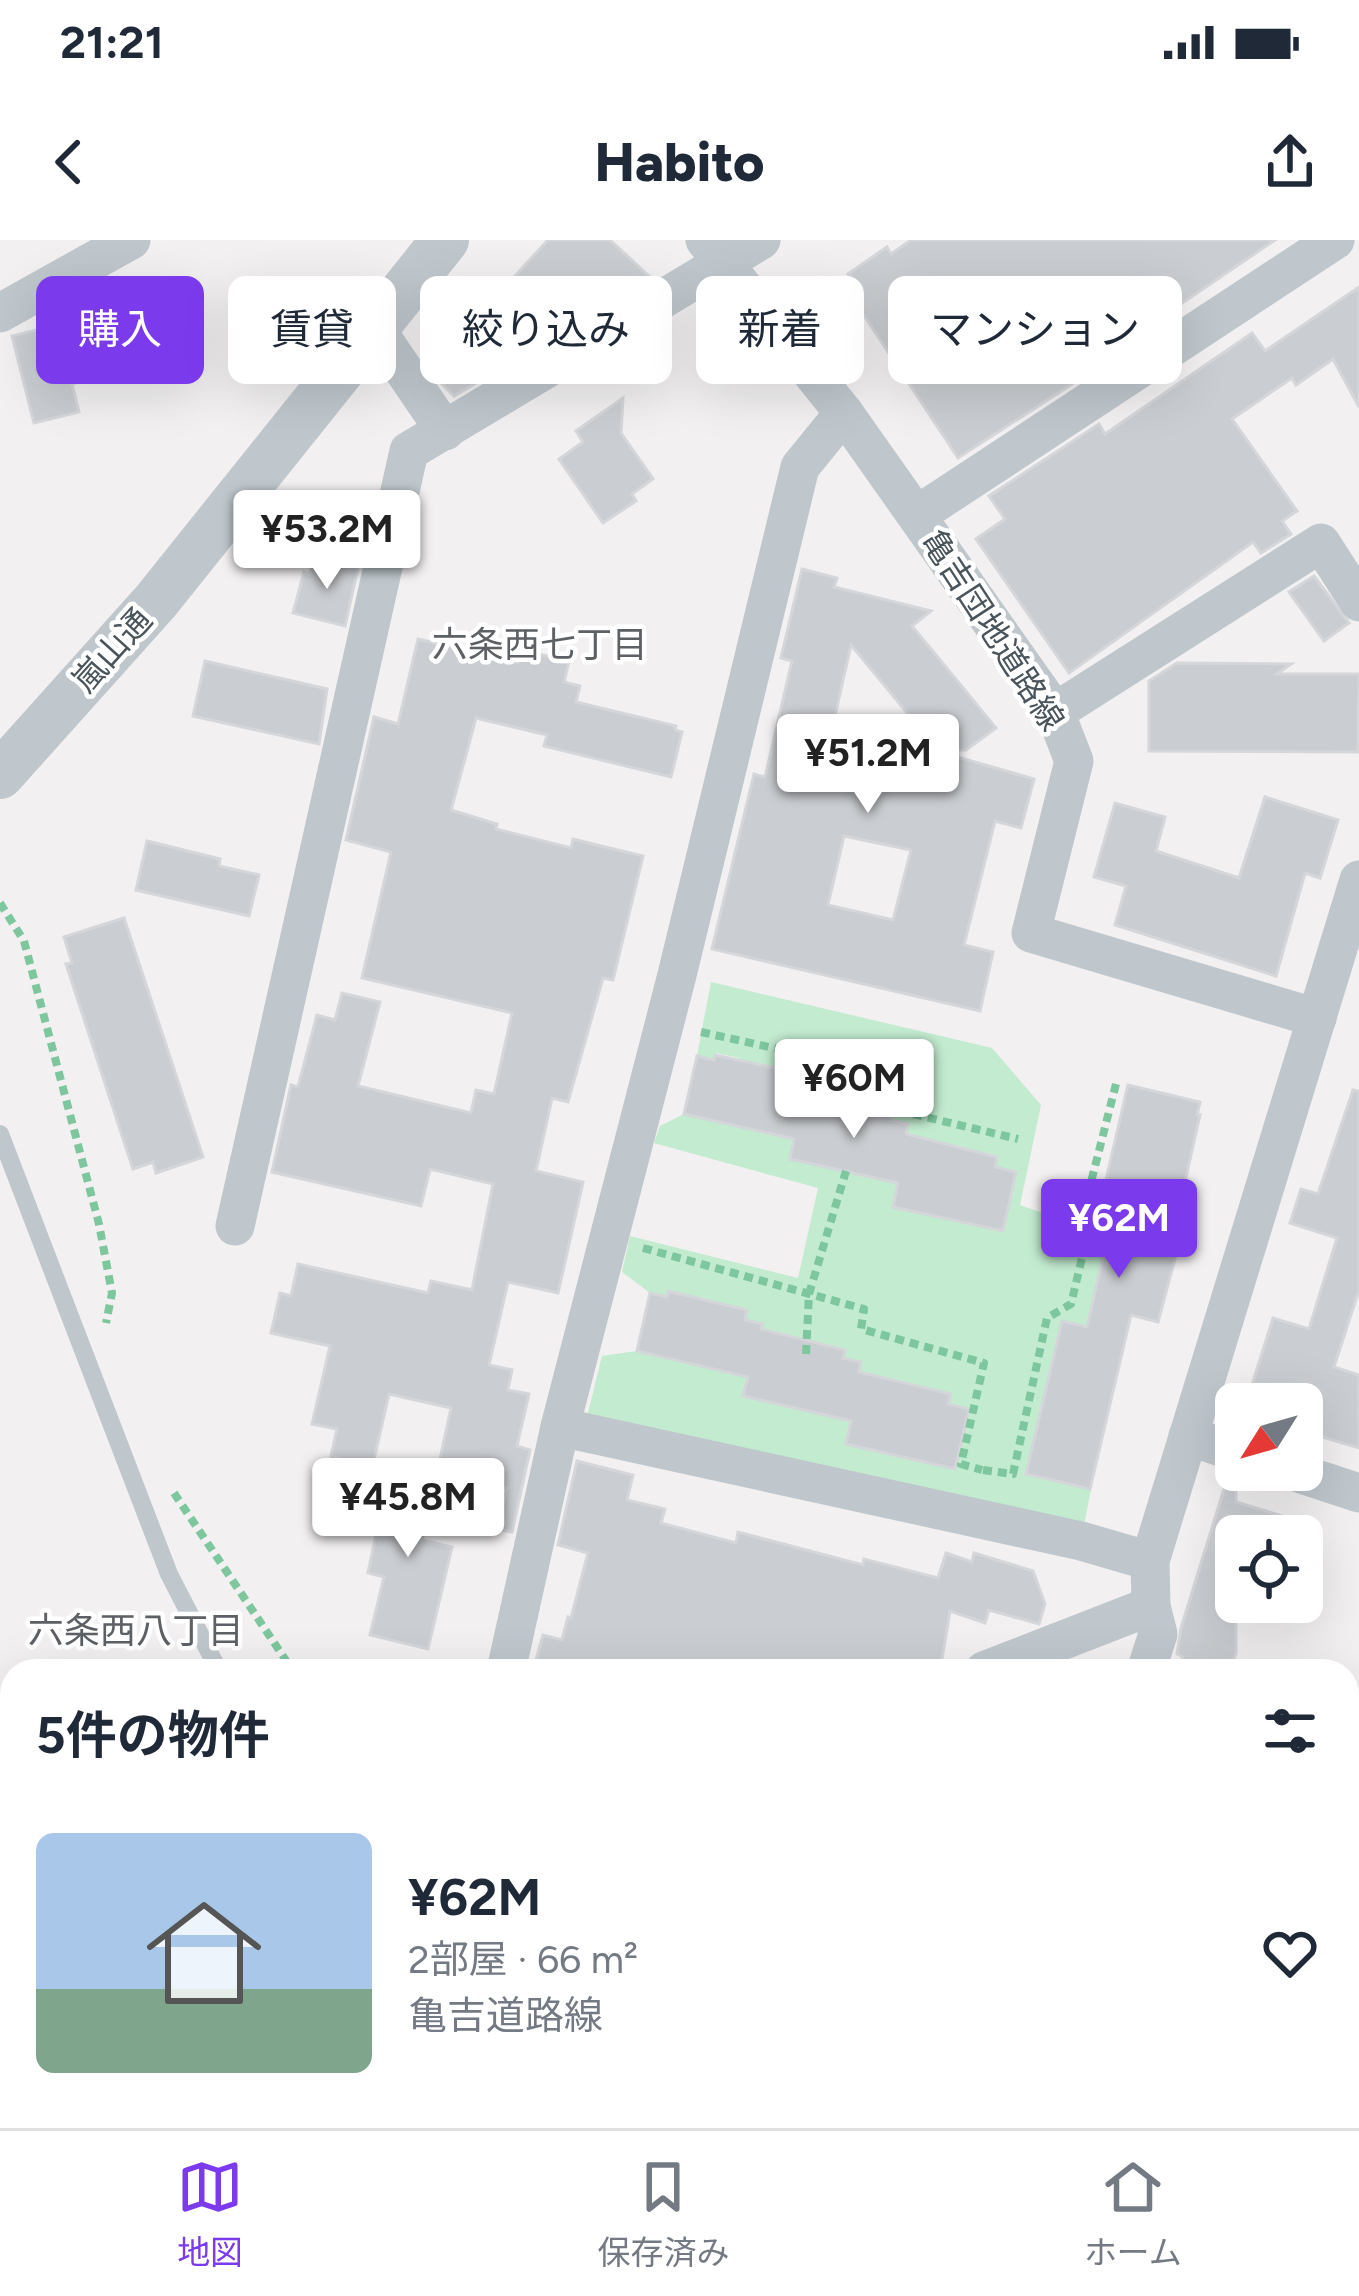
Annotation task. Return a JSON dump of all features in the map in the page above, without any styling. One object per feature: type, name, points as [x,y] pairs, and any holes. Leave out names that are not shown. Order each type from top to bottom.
[{"type":"street","points":[[0,313],[131,240]]},
{"type":"street","name":"嵐山通","points":[[396,302],[446,240]]},
{"type":"street","points":[[235,1226],[409,451],[714,251],[761,240]]},
{"type":"street","points":[[917,515],[1335,240]]},
{"type":"street","name":"亀吉団地道路線","points":[[714,251],[844,413],[1055,712],[1074,761],[1031,934],[1317,1018]]},
{"type":"street","points":[[396,359],[445,431]]},
{"type":"street","name":"嵐山通","points":[[0,775],[156,601],[330,384]]},
{"type":"street","points":[[509,1659],[560,1427],[800,467],[844,413]]},
{"type":"street","points":[[1055,712],[1321,543],[1359,602]]},
{"type":"street","points":[[1150,1659],[1158,1634],[1151,1606],[1150,1562],[1359,880]]},
{"type":"street","points":[[560,1427],[1150,1562]]},
{"type":"street","points":[[1188,1436],[1215,1445]]},
{"type":"street","points":[[1323,1481],[1359,1493]]},
{"type":"street","points":[[1015,1659],[1151,1606]]},
{"type":"lane","points":[[0,1134],[169,1574],[213,1659]]},
{"type":"path","points":[[0,903],[24,941],[99,1224],[112,1293],[94,1374]]},
{"type":"path","points":[[664,1023],[810,1056],[807,1069],[899,1094],[896,1110],[1018,1139]]},
{"type":"path","points":[[608,1239],[864,1309],[861,1329],[984,1363],[962,1464],[1012,1474],[1047,1318],[1071,1304],[1092,1216],[1088,1194],[1116,1084]]},
{"type":"path","points":[[806,1354],[809,1294],[846,1171]]},
{"type":"path","points":[[972,1518],[982,1470]]},
{"type":"path","points":[[170,1488],[285,1659]]},
{"type":"green space","points":[[711,982],[992,1048],[1041,1105],[1020,1205],[1108,1236],[1087,1327],[1062,1322],[1026,1473],[1091,1489],[1081,1541],[583,1433],[602,1356],[637,1351],[748,1377],[744,1396],[851,1421],[847,1444],[956,1469],[969,1410],[948,1404],[950,1394],[879,1377],[857,1380],[861,1362],[843,1358],[845,1349],[759,1338],[762,1324],[745,1320],[746,1309],[723,1304],[720,1316],[690,1309],[692,1296],[650,1293],[622,1272],[630,1236],[798,1278],[818,1188],[654,1143],[660,1126],[684,1114],[794,1139],[791,1159],[898,1183],[894,1207],[1003,1230],[1016,1172],[995,1167],[997,1157],[904,1143],[908,1124],[891,1120],[892,1111],[825,1105],[792,1081],[794,1072],[737,1072],[739,1058],[716,1053],[714,1061],[697,1056]]},
{"type":"building","points":[[548,240],[610,240],[649,276],[515,276]]},
{"type":"building","points":[[911,240],[1275,240],[1182,303],[1182,276],[888,276],[888,352],[864,316],[864,276],[848,274],[887,247],[891,254]]},
{"type":"building","points":[[1359,287],[1359,407],[1333,359],[1296,385],[1292,378],[1232,419],[1297,511],[1282,521],[1291,534],[1261,553],[1253,542],[1069,673],[976,539],[1005,519],[989,496],[1099,424],[1105,434],[1252,333],[1265,351]]},
{"type":"building","points":[[36,330],[36,384],[72,384],[79,412],[34,423],[12,336]]},
{"type":"building","points":[[442,384],[474,384],[454,396]]},
{"type":"building","points":[[909,384],[1072,384],[958,458]]},
{"type":"building","points":[[623,398],[621,433],[653,479],[632,494],[636,501],[603,523],[559,459],[583,442],[576,431]]},
{"type":"building","points":[[329,559],[358,567],[345,626],[293,613],[304,572],[310,574],[313,564],[327,567]]},
{"type":"building","points":[[802,569],[837,578],[834,587],[931,611],[912,626],[996,728],[966,750],[938,750],[851,645],[829,742],[950,764],[940,752],[1034,779],[1021,828],[995,821],[964,945],[993,952],[980,1011],[712,949],[754,774],[765,777],[792,661],[781,658]],"holes":[[[844,836],[911,850],[893,920],[828,905]]]},
{"type":"building","points":[[1314,576],[1349,623],[1324,641],[1289,592]]},
{"type":"building","points":[[418,639],[518,663],[521,650],[569,661],[564,682],[580,686],[576,702],[676,726],[682,732],[671,777],[544,746],[547,735],[476,718],[451,810],[497,824],[496,829],[571,848],[573,839],[643,856],[613,980],[603,978],[568,1102],[552,1098],[536,1171],[583,1182],[558,1293],[508,1282],[489,1365],[512,1370],[508,1390],[529,1394],[517,1446],[530,1450],[512,1532],[497,1529],[507,1488],[437,1473],[451,1408],[389,1394],[372,1468],[331,1456],[337,1429],[312,1424],[330,1346],[271,1333],[280,1293],[291,1296],[298,1264],[428,1293],[431,1281],[472,1290],[493,1184],[430,1169],[421,1206],[272,1172],[291,1085],[298,1087],[317,1015],[335,1020],[342,993],[380,1002],[358,1086],[471,1113],[476,1090],[494,1094],[512,1013],[362,978],[391,852],[346,840],[374,717],[398,724]]},
{"type":"building","points":[[205,661],[327,689],[319,744],[193,716]]},
{"type":"building","points":[[1177,663],[1291,664],[1277,674],[1359,674],[1358,752],[1149,751],[1149,681]]},
{"type":"building","points":[[1265,797],[1338,820],[1320,878],[1305,873],[1276,976],[1115,925],[1126,886],[1094,877],[1115,803],[1165,817],[1156,851],[1239,878]]},
{"type":"building","points":[[147,841],[220,859],[219,866],[259,875],[249,916],[136,890]]},
{"type":"building","points":[[124,918],[203,1157],[156,1173],[153,1162],[133,1169],[66,964],[72,963],[64,937]]},
{"type":"building","points":[[715,1055],[794,1072],[792,1081],[810,1085],[809,1092],[892,1111],[891,1120],[908,1124],[906,1134],[997,1157],[995,1167],[1016,1172],[1003,1231],[893,1207],[898,1183],[790,1159],[794,1139],[684,1114],[697,1056],[714,1060]]},
{"type":"building","points":[[1128,1085],[1200,1102],[1200,1115],[1179,1208],[1188,1210],[1158,1322],[1131,1315],[1090,1489],[1026,1474],[1062,1321],[1087,1327],[1116,1200],[1102,1197]]},
{"type":"building","points":[[1353,1090],[1359,1091],[1359,1290],[1334,1367],[1359,1375],[1359,1448],[1323,1437],[1323,1383],[1253,1383],[1273,1318],[1309,1329],[1337,1238],[1290,1223],[1301,1189],[1318,1194]]},
{"type":"building","points":[[668,1291],[747,1310],[745,1320],[763,1324],[761,1329],[845,1350],[843,1358],[861,1362],[859,1372],[951,1394],[948,1404],[969,1409],[955,1469],[846,1444],[851,1421],[743,1396],[748,1377],[637,1351],[650,1293],[667,1297]]},
{"type":"building","points":[[577,1461],[633,1475],[627,1500],[665,1509],[661,1523],[736,1543],[738,1532],[863,1565],[864,1559],[938,1578],[946,1553],[972,1562],[974,1553],[1033,1571],[1045,1604],[1039,1624],[989,1610],[985,1623],[950,1611],[942,1659],[536,1659],[543,1635],[562,1640],[588,1553],[558,1545]]},
{"type":"building","points":[[391,1462],[439,1474],[422,1540],[452,1547],[428,1649],[370,1635],[384,1577],[368,1573]]},
{"type":"building","points":[[1223,1491],[1236,1491],[1236,1502],[1279,1515],[1216,1515]]},
{"type":"building","points":[[1215,1518],[1215,1623],[1236,1623],[1236,1653],[1234,1659],[1182,1659],[1177,1654]]},
{"type":"district","name":"六条西七丁目","points":[[540,644]]},
{"type":"district","name":"六条西八丁目","points":[[136,1630]]}]
